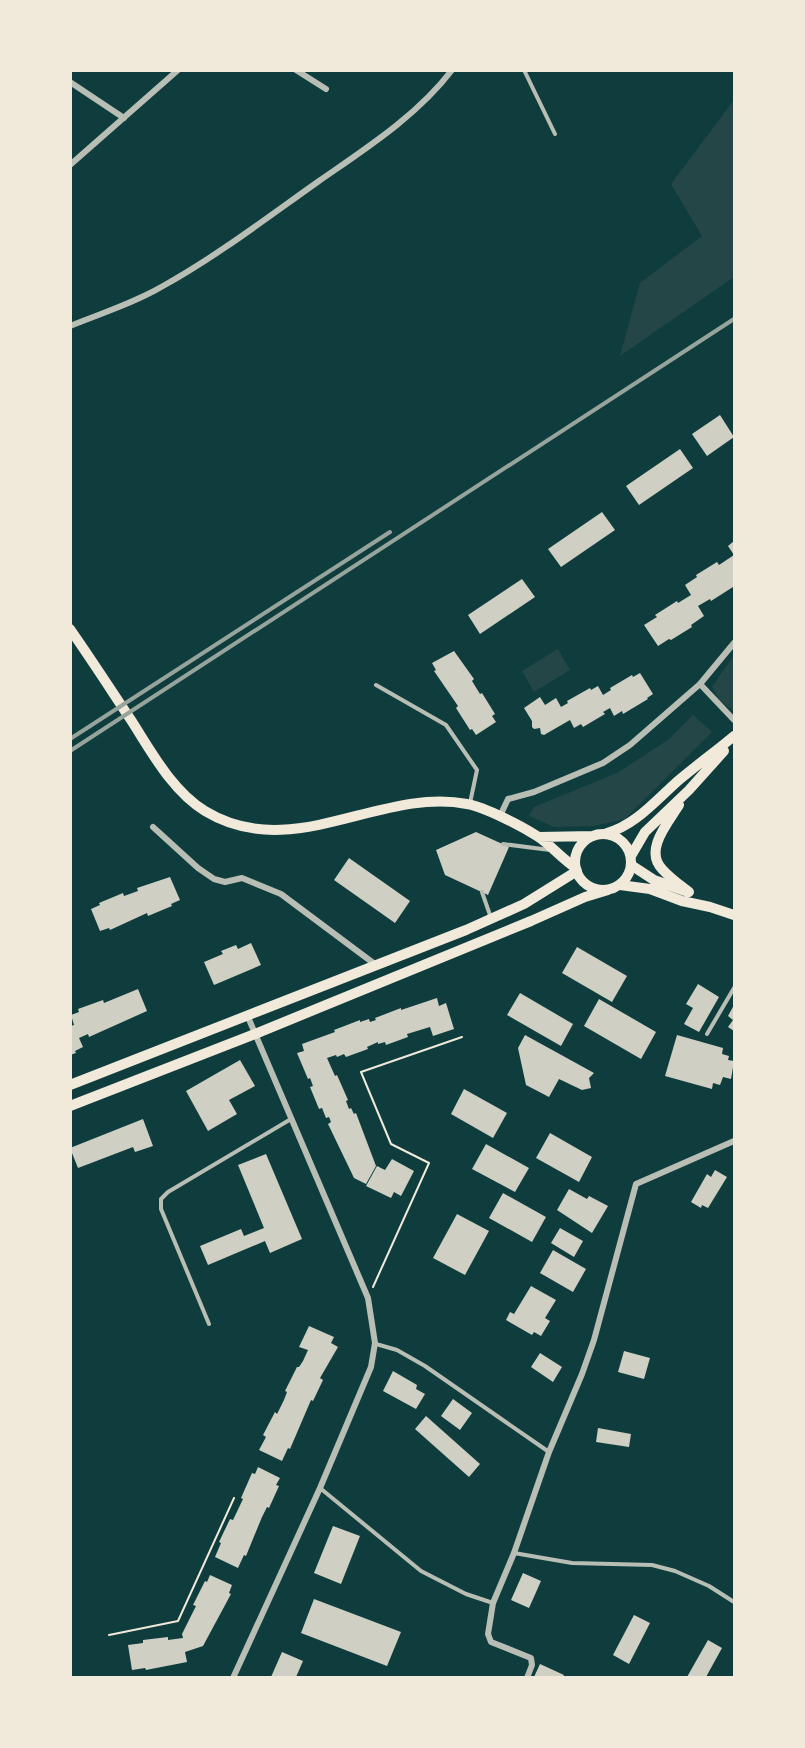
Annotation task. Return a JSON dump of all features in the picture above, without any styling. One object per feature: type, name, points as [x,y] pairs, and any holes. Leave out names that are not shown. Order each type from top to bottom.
[{"type":"main road","points":[[70,629],[151,751],[180,790],[205,811],[232,823],[260,828],[309,828],[412,804],[446,801],[470,804],[539,837],[576,870]]},
{"type":"main road","points":[[539,837],[594,836],[622,829],[735,737]]},
{"type":"main road","points":[[70,1106],[255,1034],[585,897],[620,885],[630,873],[631,861],[645,832],[689,790],[735,737]]},
{"type":"main road","points":[[689,790],[657,842],[655,856],[660,868],[711,907]]},
{"type":"main road","points":[[606,834],[622,841],[631,861],[654,880],[689,892]]},
{"type":"main road","points":[[594,836],[581,845],[575,860],[576,870],[580,879],[592,888],[608,890]]},
{"type":"main road","points":[[70,1085],[248,1017],[525,904],[576,870]]},
{"type":"main road","points":[[620,885],[650,889],[682,901],[735,915]]},
{"type":"street","points":[[70,165],[178,70]]},
{"type":"street","points":[[296,70],[326,89]]},
{"type":"street","points":[[70,326],[119,308],[162,287],[212,256],[336,170],[404,119],[436,91],[452,70]]},
{"type":"street","points":[[70,82],[124,118]]},
{"type":"street","points":[[499,817],[508,799],[534,792],[603,763],[630,745],[700,684],[735,643]]},
{"type":"street","points":[[700,684],[735,720]]},
{"type":"street","points":[[153,827],[198,868],[214,879],[225,882],[242,878],[281,894],[376,965]]},
{"type":"street","points":[[233,1677],[320,1488],[371,1367],[375,1343],[368,1298],[248,1017]]},
{"type":"street","points":[[527,1677],[532,1665],[531,1658],[491,1642],[488,1634],[493,1603],[514,1553],[549,1452],[594,1340],[636,1184],[735,1141]]},
{"type":"lane","points":[[524,70],[555,134]]},
{"type":"lane","points":[[376,685],[446,725],[477,770],[470,804]]},
{"type":"lane","points":[[503,844],[553,851]]},
{"type":"lane","points":[[482,892],[492,918]]},
{"type":"lane","points":[[707,1034],[735,988]]},
{"type":"lane","points":[[209,1324],[161,1209],[161,1198],[292,1118]]},
{"type":"lane","points":[[375,1343],[397,1350],[425,1366],[549,1452]]},
{"type":"lane","points":[[320,1488],[422,1571],[466,1594],[493,1603]]},
{"type":"lane","points":[[514,1553],[572,1563],[652,1565],[675,1570],[709,1586],[735,1602]]},
{"type":"path","points":[[368,1298],[429,1163],[391,1144],[361,1072],[462,1037]]},
{"type":"path","points":[[109,1635],[178,1621],[234,1498]]},
{"type":"shaded area","points":[[734,100],[734,277],[620,356],[640,283],[702,236],[671,184]]},
{"type":"shaded area","points":[[558,649],[570,670],[534,692],[522,671]]},
{"type":"shaded area","points":[[734,655],[733,711],[719,699],[712,687]]},
{"type":"shaded area","points":[[693,715],[712,732],[625,819],[593,826],[554,827],[529,816],[534,807],[617,773],[668,740]]},
{"type":"building","points":[[720,415],[734,437],[707,456],[692,434]]},
{"type":"building","points":[[680,449],[693,468],[639,505],[626,486]]},
{"type":"building","points":[[602,512],[615,530],[561,567],[548,549]]},
{"type":"building","points":[[734,541],[734,555],[728,546]]},
{"type":"building","points":[[734,555],[733,587],[711,601],[710,599],[698,606],[704,616],[691,625],[692,627],[658,646],[644,625],[657,617],[655,615],[691,595],[685,585],[697,577],[696,575],[717,562],[719,565]]},
{"type":"building","points":[[522,579],[535,597],[480,634],[468,615]]},
{"type":"building","points":[[454,651],[495,714],[492,716],[496,722],[476,735],[472,729],[470,730],[456,708],[458,706],[434,671],[436,670],[432,663]]},
{"type":"building","points":[[640,673],[653,694],[648,699],[623,714],[622,711],[614,716],[610,708],[603,712],[605,714],[583,727],[581,724],[574,728],[570,720],[544,735],[541,734],[540,728],[532,727],[532,721],[524,708],[540,697],[545,705],[556,698],[561,707],[568,703],[567,701],[598,686],[603,695],[611,690],[610,688]]},
{"type":"building","points":[[476,832],[509,847],[488,895],[445,875],[436,850]]},
{"type":"building","points":[[349,858],[410,901],[395,923],[334,880]]},
{"type":"building","points":[[170,877],[180,900],[148,916],[147,913],[110,930],[109,928],[100,931],[91,909],[123,893],[124,896],[138,891],[137,888]]},
{"type":"building","points":[[251,943],[261,965],[214,985],[204,962],[223,954],[221,951],[236,945],[238,949]]},
{"type":"building","points":[[577,947],[627,976],[612,1002],[562,973]]},
{"type":"building","points":[[698,984],[719,997],[699,1032],[684,1024],[693,1008],[686,1004]]},
{"type":"building","points":[[138,989],[147,1011],[89,1037],[88,1034],[79,1038],[83,1047],[70,1055],[70,1026],[74,1025],[71,1015],[79,1012],[78,1009],[103,1000],[104,1003]]},
{"type":"building","points":[[520,993],[573,1024],[561,1046],[507,1015]]},
{"type":"building","points":[[437,998],[439,1006],[446,1003],[454,1029],[433,1036],[430,1027],[407,1034],[408,1037],[386,1045],[385,1042],[378,1044],[378,1042],[367,1047],[368,1049],[346,1057],[344,1054],[327,1058],[348,1100],[346,1101],[349,1109],[351,1108],[354,1114],[356,1113],[376,1166],[366,1184],[354,1178],[328,1124],[331,1122],[329,1117],[326,1118],[322,1108],[319,1109],[310,1087],[313,1086],[310,1078],[308,1079],[297,1053],[304,1051],[302,1044],[335,1032],[334,1030],[360,1020],[360,1022],[369,1019],[370,1022],[401,1008],[401,1010]]},
{"type":"building","points":[[599,999],[656,1032],[641,1059],[584,1026]]},
{"type":"building","points":[[734,1005],[734,1031],[728,1027],[733,1020],[728,1016]]},
{"type":"building","points":[[525,1035],[594,1073],[589,1078],[591,1088],[582,1090],[559,1079],[549,1097],[526,1085],[518,1048]]},
{"type":"building","points":[[677,1035],[723,1048],[722,1054],[729,1056],[728,1060],[734,1061],[731,1079],[723,1077],[720,1085],[713,1083],[712,1089],[665,1076]]},
{"type":"building","points":[[240,1060],[255,1086],[229,1100],[237,1114],[208,1131],[186,1091]]},
{"type":"building","points":[[464,1089],[507,1113],[493,1138],[451,1114]]},
{"type":"building","points":[[143,1119],[153,1146],[135,1152],[133,1147],[78,1168],[70,1148]]},
{"type":"building","points":[[550,1133],[592,1157],[579,1182],[536,1158]]},
{"type":"building","points":[[486,1144],[529,1168],[515,1192],[472,1169]]},
{"type":"building","points":[[266,1154],[302,1239],[270,1253],[265,1241],[208,1265],[200,1246],[241,1229],[244,1236],[264,1228],[238,1165]]},
{"type":"building","points":[[392,1159],[414,1171],[401,1196],[394,1192],[391,1198],[366,1186],[377,1166],[385,1170]]},
{"type":"building","points":[[715,1170],[727,1177],[708,1208],[702,1205],[701,1208],[691,1202],[707,1174],[711,1177]]},
{"type":"building","points":[[569,1189],[587,1199],[589,1196],[608,1206],[592,1233],[557,1210]]},
{"type":"building","points":[[503,1193],[546,1217],[532,1242],[489,1218]]},
{"type":"building","points":[[457,1214],[489,1231],[465,1275],[433,1258]]},
{"type":"building","points":[[560,1228],[583,1241],[574,1257],[551,1243]]},
{"type":"building","points":[[553,1250],[586,1269],[573,1292],[540,1273]]},
{"type":"building","points":[[531,1286],[556,1300],[545,1318],[550,1321],[541,1336],[534,1332],[532,1335],[506,1320],[510,1312],[514,1314]]},
{"type":"building","points":[[309,1326],[334,1337],[331,1343],[338,1347],[320,1378],[323,1380],[282,1461],[259,1450],[266,1437],[263,1435],[275,1412],[277,1414],[287,1392],[285,1391],[308,1350],[299,1347]]},
{"type":"building","points":[[624,1351],[650,1358],[644,1379],[618,1372]]},
{"type":"building","points":[[540,1353],[562,1367],[553,1382],[531,1367]]},
{"type":"building","points":[[393,1371],[417,1385],[416,1389],[425,1394],[416,1409],[383,1391]]},
{"type":"building","points":[[453,1399],[472,1413],[460,1430],[441,1416]]},
{"type":"building","points":[[426,1416],[480,1464],[469,1477],[415,1429]]},
{"type":"building","points":[[598,1428],[631,1434],[629,1447],[596,1442]]},
{"type":"building","points":[[258,1467],[280,1478],[276,1485],[279,1486],[238,1568],[215,1557],[221,1543],[219,1542],[230,1519],[233,1520],[252,1473],[255,1474]]},
{"type":"building","points":[[333,1526],[360,1536],[341,1584],[314,1573]]},
{"type":"building","points":[[523,1573],[541,1581],[529,1608],[511,1600]]},
{"type":"building","points":[[210,1575],[232,1585],[229,1593],[231,1594],[203,1646],[185,1652],[187,1662],[146,1670],[145,1668],[132,1670],[128,1645],[143,1643],[143,1640],[183,1638],[182,1634],[196,1606],[193,1605]]},
{"type":"building","points":[[314,1599],[401,1632],[387,1666],[301,1633]]},
{"type":"building","points":[[634,1615],[650,1623],[629,1664],[613,1655]]},
{"type":"building","points":[[708,1640],[722,1648],[706,1677],[687,1677]]},
{"type":"building","points":[[282,1652],[303,1661],[296,1677],[271,1677]]},
{"type":"building","points":[[540,1664],[564,1675],[563,1677],[534,1677]]},
{"type":"railway","points":[[70,751],[734,319]]},
{"type":"railway","points":[[70,739],[390,532]]}]
